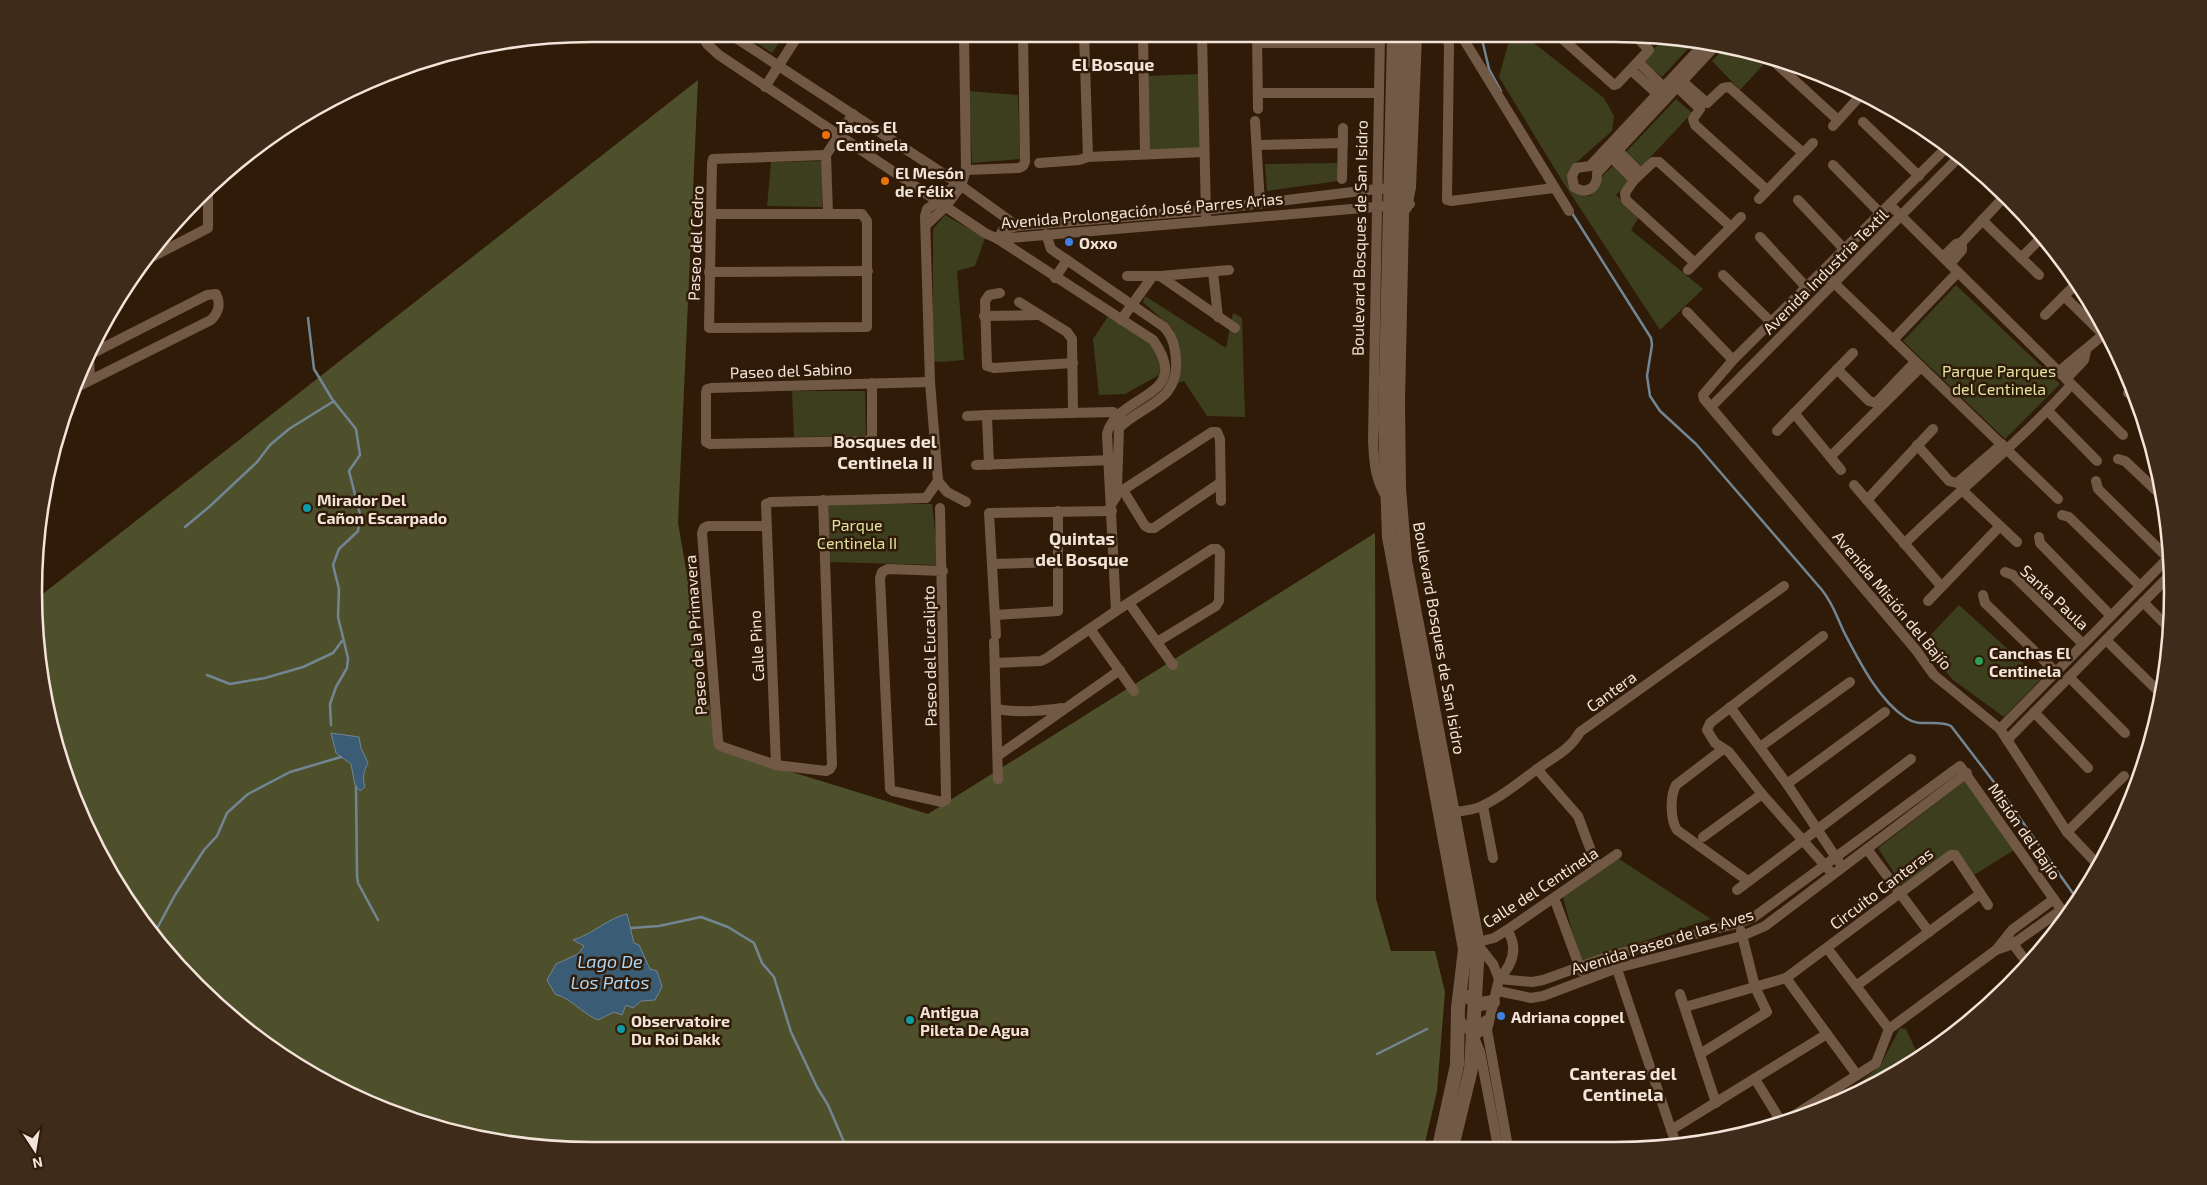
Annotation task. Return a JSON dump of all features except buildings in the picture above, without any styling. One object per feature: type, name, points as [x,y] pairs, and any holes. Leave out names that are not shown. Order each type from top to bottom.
[{"type":"main road","name":"Boulevard Bosques de San Isidro","points":[[1394,42],[1398,489],[1405,561],[1478,944],[1471,1068],[1453,1142]]},
{"type":"main road","name":"Boulevard Bosques de San Isidro","points":[[1395,188],[1405,42]]},
{"type":"main road","name":"Boulevard Bosques de San Isidro","points":[[1396,208],[1386,424],[1390,537],[1465,949],[1458,1018],[1457,1065],[1439,1142]]},
{"type":"main road","points":[[1461,990],[1480,1004],[1495,996]]},
{"type":"main road","points":[[1473,1035],[1487,1022]]},
{"type":"street","name":"Avenida Prolongación José Parres Arias","points":[[706,42],[719,56],[985,233],[998,239],[1206,215],[1260,204],[1395,188]]},
{"type":"street","name":"Avenida Prolongación José Parres Arias","points":[[743,42],[853,114],[961,179],[1018,226],[1206,215],[1396,208]]},
{"type":"street","points":[[765,87],[794,42]]},
{"type":"street","points":[[964,42],[961,179],[942,204],[927,209],[925,216],[930,382],[938,481],[948,492],[966,502]]},
{"type":"street","points":[[961,179],[1019,168],[1025,162],[1023,42]]},
{"type":"street","points":[[1084,42],[1088,157]]},
{"type":"street","points":[[1143,42],[1145,154]]},
{"type":"street","points":[[1202,42],[1206,215]]},
{"type":"street","points":[[1258,42],[1258,109]]},
{"type":"street","name":"Boulevard Bosques de San Isidro","points":[[1380,42],[1379,93],[1395,188],[1396,208]]},
{"type":"street","name":"Boulevard Bosques de San Isidro","points":[[1395,188],[1416,42]]},
{"type":"street","points":[[1448,42],[1447,200],[1554,188]]},
{"type":"street","points":[[1465,42],[1569,211]]},
{"type":"street","points":[[1566,42],[1611,84],[1618,84],[1649,50],[1643,44]]},
{"type":"street","points":[[1669,90],[1700,49]]},
{"type":"street","points":[[1638,177],[1611,151],[1669,90],[1710,51]]},
{"type":"street","points":[[1634,66],[1669,90],[1703,106]]},
{"type":"street","points":[[1781,69],[1836,123],[1858,99]]},
{"type":"street","points":[[1767,190],[1695,125],[1694,120],[1703,106],[1710,102],[1723,88],[1729,87],[1803,153]]},
{"type":"street","points":[[1258,93],[1379,93]]},
{"type":"street","points":[[828,214],[826,155],[853,114]]},
{"type":"street","points":[[1255,121],[1260,204]]},
{"type":"street","points":[[1863,122],[1919,176]]},
{"type":"street","points":[[1342,179],[1343,128]]},
{"type":"street","points":[[1256,145],[1343,143]]},
{"type":"street","points":[[1758,198],[1813,143]]},
{"type":"street","name":"Avenida Industria Textil","points":[[1703,395],[1733,360],[1943,151]]},
{"type":"street","points":[[1039,163],[1079,160],[1088,157],[1204,152]]},
{"type":"street","name":"Paseo del Cedro","points":[[826,155],[718,157],[713,159],[709,328],[864,328],[868,324],[868,271]]},
{"type":"street","name":"Avenida Industria Textil","points":[[1710,407],[1955,161]]},
{"type":"street","points":[[1731,227],[1659,162],[1654,162],[1625,193],[1626,200],[1692,267],[1731,227],[1740,217]]},
{"type":"street","points":[[1833,164],[1881,214]]},
{"type":"street","points":[[162,251],[208,228],[208,200]]},
{"type":"street","points":[[1798,200],[1845,250]]},
{"type":"street","points":[[1947,261],[1956,244],[1962,242],[2000,201]]},
{"type":"street","points":[[1890,205],[2123,435]]},
{"type":"street","points":[[709,272],[868,271],[866,217],[862,214],[711,214]]},
{"type":"street","points":[[1982,220],[2039,276]]},
{"type":"street","points":[[1018,226],[1003,230],[998,239],[1055,278],[1153,340],[1163,354],[1166,371],[1149,401]]},
{"type":"street","points":[[1046,234],[1051,249],[1164,327],[1173,339],[1176,352],[1176,374],[1171,388],[1162,398],[1149,401],[1122,418],[1113,418],[1106,434],[1106,460],[1116,489],[1145,526],[1154,528],[1220,483]]},
{"type":"street","points":[[1760,237],[1807,288]]},
{"type":"street","points":[[2021,258],[2037,242]]},
{"type":"street","points":[[1055,278],[1068,260]]},
{"type":"street","points":[[1127,276],[1156,277],[1230,270]]},
{"type":"street","points":[[1213,272],[1218,317]]},
{"type":"street","points":[[1893,340],[1958,272]]},
{"type":"street","points":[[1822,273],[2058,499]]},
{"type":"street","points":[[1723,275],[1772,323]]},
{"type":"street","points":[[1120,320],[1156,277]]},
{"type":"street","points":[[1156,277],[1234,328]]},
{"type":"street","points":[[2045,315],[2072,288]]},
{"type":"street","points":[[1000,293],[986,297],[984,316],[987,366],[994,368],[1073,363]]},
{"type":"street","points":[[83,383],[211,320],[220,307],[219,300],[216,294],[207,295],[98,350]]},
{"type":"street","points":[[2064,296],[2094,323]]},
{"type":"street","points":[[1019,302],[1070,335],[1072,339],[1073,413]]},
{"type":"street","points":[[1687,312],[1733,360]]},
{"type":"street","points":[[984,316],[1039,315]]},
{"type":"street","points":[[1153,340],[1164,327]]},
{"type":"street","points":[[1917,445],[1949,482],[1957,483],[2005,447],[2048,411],[2065,379],[2084,360],[2086,351],[2101,337]]},
{"type":"street","points":[[1163,354],[1176,352]]},
{"type":"street","points":[[1777,431],[1854,353]]},
{"type":"street","points":[[1838,369],[1869,401],[1876,403],[1918,365]]},
{"type":"street","points":[[1830,457],[1918,365]]},
{"type":"street","points":[[90,370],[90,380]]},
{"type":"street","name":"Paseo del Sabino","points":[[872,383],[872,436],[869,441],[720,444],[706,442],[707,389],[711,388],[872,383],[930,382]]},
{"type":"street","name":"Avenida Misión del Bajío","points":[[1703,395],[1710,407],[1916,650],[1934,675],[2000,729],[2067,832],[2095,861]]},
{"type":"street","points":[[2048,411],[2097,461]]},
{"type":"street","points":[[967,416],[1113,412],[1122,418]]},
{"type":"street","points":[[1794,413],[1841,470]]},
{"type":"street","points":[[988,416],[989,465]]},
{"type":"street","points":[[1116,611],[1112,507],[1116,497],[1120,459],[1118,432],[1122,418]]},
{"type":"street","points":[[1867,500],[1932,429]]},
{"type":"street","points":[[1116,489],[1212,432],[1217,432],[1220,439],[1222,501]]},
{"type":"street","points":[[1904,544],[2005,447]]},
{"type":"street","points":[[976,466],[1120,459]]},
{"type":"street","points":[[2118,459],[2125,461],[2155,489]]},
{"type":"street","points":[[926,498],[938,481]]},
{"type":"street","points":[[2096,481],[2098,489],[2162,549]]},
{"type":"street","points":[[1854,485],[1941,586]]},
{"type":"street","points":[[1962,490],[2017,542]]},
{"type":"street","points":[[776,765],[826,771],[832,765],[823,500],[926,498],[940,508],[948,492]]},
{"type":"street","name":"Calle Pino","points":[[776,765],[766,504],[771,502],[823,500]]},
{"type":"street","points":[[998,779],[995,663],[996,615],[989,513],[1112,507]]},
{"type":"street","name":"Paseo del Eucalipto","points":[[940,508],[942,571],[946,795],[946,800],[942,802],[890,789],[880,578],[882,572],[888,569],[942,571]]},
{"type":"street","points":[[996,615],[1058,611],[1058,511]]},
{"type":"street","points":[[2062,515],[2069,517],[2140,586]]},
{"type":"street","name":"Paseo de la Primavera","points":[[766,526],[708,526],[704,528],[702,533],[718,740],[720,745],[726,748],[776,765]]},
{"type":"street","points":[[1928,601],[2000,526]]},
{"type":"street","points":[[2039,537],[2040,544],[2111,616]]},
{"type":"street","points":[[995,663],[1040,661],[1212,549],[1217,549],[1220,552],[1219,601],[1216,606],[1157,642]]},
{"type":"street","points":[[992,564],[1058,562]]},
{"type":"street","points":[[2000,729],[2163,563]]},
{"type":"street","name":"Santa Paula","points":[[2005,572],[2013,575],[2083,644]]},
{"type":"street","points":[[2154,573],[2164,583]]},
{"type":"street","name":"Cantera","points":[[1454,812],[1483,806],[1507,792],[1574,743],[1580,732],[1784,586]]},
{"type":"street","points":[[2007,740],[2143,602],[2164,588]]},
{"type":"street","points":[[1982,595],[1984,603],[2056,672]]},
{"type":"street","points":[[2143,602],[2163,622]]},
{"type":"street","points":[[1129,603],[1174,665]]},
{"type":"street","points":[[1090,629],[1134,690]]},
{"type":"street","points":[[1823,636],[1730,707],[1707,726],[1707,730],[1715,743],[1723,750],[1729,752],[1762,794],[1832,874]]},
{"type":"street","points":[[2106,640],[2156,689]]},
{"type":"street","points":[[998,755],[1120,670]]},
{"type":"street","points":[[2070,677],[2122,730]]},
{"type":"street","points":[[1760,747],[1850,682]]},
{"type":"street","points":[[996,709],[1012,712],[1030,712],[1065,707]]},
{"type":"street","points":[[1730,707],[1819,829],[1842,867]]},
{"type":"street","points":[[1787,784],[1885,712]]},
{"type":"street","points":[[2034,712],[2088,768]]},
{"type":"street","points":[[1723,750],[1676,785],[1672,791],[1673,824],[1677,830],[1748,881]]},
{"type":"street","points":[[1737,890],[1911,759]]},
{"type":"street","points":[[1537,769],[1578,816],[1597,867]]},
{"type":"street","name":"Avenida Paseo de las Aves","points":[[1495,996],[1531,998],[1543,996],[1617,968],[1742,936],[1765,926],[1867,849],[1964,770]]},
{"type":"street","name":"Avenida Paseo de las Aves","points":[[1499,979],[1532,982],[1613,955],[1739,923],[1762,912],[1835,857],[1964,770]]},
{"type":"street","name":"Misión del Bajío","points":[[1964,770],[2062,912]]},
{"type":"street","points":[[2067,832],[2124,776]]},
{"type":"street","points":[[1703,837],[1762,794]]},
{"type":"street","points":[[1483,806],[1493,858]]},
{"type":"street","points":[[1867,849],[1929,932]]},
{"type":"street","name":"Calle del Centinela","points":[[1478,944],[1494,938],[1507,930],[1617,854]]},
{"type":"street","name":"Circuito Canteras","points":[[1889,1029],[1827,948],[1954,854],[1988,905]]},
{"type":"street","points":[[1856,986],[1980,894]]},
{"type":"street","points":[[1806,1108],[1876,1063],[1889,1029],[2010,939],[2054,898]]},
{"type":"street","points":[[1556,903],[1578,966],[1585,979]]},
{"type":"street","points":[[2010,939],[2060,914]]},
{"type":"street","points":[[1700,1054],[1767,1012],[1755,987],[1739,923]]},
{"type":"street","points":[[1507,930],[1514,944],[1514,954],[1511,964],[1499,979],[1487,1022],[1489,1046],[1507,1142]]},
{"type":"street","points":[[2010,939],[2024,959]]},
{"type":"street","points":[[1665,942],[1668,955]]},
{"type":"street","points":[[1478,944],[1493,964],[1499,979]]},
{"type":"street","points":[[1685,1007],[1786,978],[1827,948]]},
{"type":"street","points":[[1613,955],[1674,1139]]},
{"type":"street","points":[[1786,978],[1856,1075]]},
{"type":"street","points":[[1680,994],[1716,1103]]},
{"type":"street","points":[[1458,1018],[1473,1035],[1480,1052],[1497,1142]]},
{"type":"street","points":[[1671,1130],[1827,1034]]},
{"type":"street","points":[[1754,1079],[1777,1117]]},
{"type":"green space","points":[[755,42],[780,42],[772,53]]},
{"type":"green space","points":[[1509,42],[1533,42],[1604,98],[1614,116],[1612,131],[1569,169],[1572,191],[1590,196],[1605,173],[1613,166],[1629,181],[1616,195],[1639,217],[1631,230],[1703,289],[1660,330],[1561,179],[1499,77]]},
{"type":"green space","points":[[1658,45],[1689,47],[1662,77],[1643,61]]},
{"type":"green space","points":[[1720,53],[1765,63],[1740,90],[1712,61]]},
{"type":"green space","points":[[1202,74],[1202,149],[1145,153],[1143,76]]},
{"type":"green space","points":[[698,80],[678,523],[717,749],[928,814],[1375,533],[1376,899],[1391,951],[1435,951],[1445,992],[1437,1091],[1425,1142],[557,1141],[521,1138],[450,1124],[382,1101],[317,1069],[258,1029],[230,1006],[179,955],[135,898],[116,868],[84,803],[61,735],[47,664],[42,594]]},
{"type":"green space","points":[[969,91],[1018,95],[1020,159],[972,163]]},
{"type":"green space","points":[[1676,99],[1692,113],[1642,166],[1626,152]]},
{"type":"green space","points":[[822,161],[822,207],[767,206],[771,162]]},
{"type":"green space","points":[[1337,163],[1338,181],[1267,191],[1265,164]]},
{"type":"green space","points":[[945,215],[985,238],[975,266],[957,271],[964,360],[941,362],[933,361],[933,229]]},
{"type":"green space","name":"Parque Parques del Centinela","points":[[1956,285],[2060,384],[2005,439],[1903,341]]},
{"type":"green space","points":[[1145,296],[1226,348],[1233,313],[1242,318],[1245,417],[1207,416],[1184,381],[1175,384],[1177,356],[1173,329],[1143,302]]},
{"type":"green space","points":[[1109,315],[1156,345],[1163,360],[1159,375],[1125,394],[1099,395],[1093,339]]},
{"type":"green space","points":[[792,391],[865,391],[866,436],[794,437]]},
{"type":"green space","name":"Parque Centinela II","points":[[827,504],[932,504],[939,565],[828,562]]},
{"type":"green space","name":"Canchas El Centinela","points":[[1959,605],[2041,679],[2004,717],[1953,680],[1923,643]]},
{"type":"green space","points":[[1966,780],[2014,850],[1974,875],[1954,850],[1903,887],[1878,848]]},
{"type":"green space","points":[[1613,855],[1711,919],[1580,962],[1562,893]]},
{"type":"green space","points":[[1900,1028],[1906,1029],[1917,1052],[1890,1069],[1853,1088],[1880,1066]]},
{"type":"water","points":[[331,733],[359,737],[361,748],[368,763],[364,775],[365,787],[360,791],[355,785],[351,764],[336,753]]},
{"type":"water","name":"Lago De Los Patos","points":[[627,914],[634,943],[639,945],[650,969],[657,971],[662,987],[655,1000],[641,1001],[633,1008],[626,1005],[622,1015],[614,1012],[598,1020],[555,994],[547,980],[556,964],[578,954],[584,946],[573,940],[614,918]]},
{"type":"waterway","points":[[1483,42],[1489,69],[1501,91]]},
{"type":"waterway","points":[[1572,213],[1651,338],[1652,345],[1647,376],[1650,396],[1660,411],[1696,444],[1822,590],[1864,669],[1887,701],[1911,721],[1940,723],[1951,726],[2000,790],[2074,895]]},
{"type":"waterway","points":[[308,318],[314,369],[332,399],[356,429],[360,455],[349,471],[360,514],[358,531],[339,549],[333,565],[339,589],[338,617],[348,658],[347,668],[336,687],[330,704],[331,725]]},
{"type":"waterway","points":[[185,527],[257,462],[270,445],[289,429],[334,401]]},
{"type":"waterway","points":[[207,675],[230,684],[265,678],[303,667],[333,653],[342,641]]},
{"type":"waterway","points":[[157,928],[175,895],[204,850],[217,836],[227,813],[248,794],[290,772],[341,757]]},
{"type":"waterway","points":[[356,787],[358,883],[378,920]]},
{"type":"waterway","points":[[631,928],[659,926],[701,917],[728,927],[754,943],[762,963],[774,977],[791,1032],[817,1087],[828,1105],[844,1142]]},
{"type":"waterway","points":[[1377,1054],[1427,1029]]},
{"type":"place","name":"Tacos El Centinela","points":[[826,135]]},
{"type":"place","name":"El Mesón de Félix","points":[[885,181]]},
{"type":"place","name":"Oxxo","points":[[1069,242]]},
{"type":"place","name":"Mirador Del Cañon Escarpado","points":[[307,508]]},
{"type":"place","name":"Canchas El Centinela","points":[[1979,661]]},
{"type":"place","name":"Adriana coppel","points":[[1501,1016]]},
{"type":"place","name":"Antigua Pileta De Agua","points":[[910,1020]]},
{"type":"place","name":"Observatoire Du Roi Dakk","points":[[621,1029]]},
{"type":"district","name":"El Bosque","points":[[1113,64]]},
{"type":"district","name":"Bosques del Centinela II","points":[[885,451]]},
{"type":"district","name":"Quintas del Bosque","points":[[1082,548]]},
{"type":"district","name":"Canteras del Centinela","points":[[1623,1083]]}]
